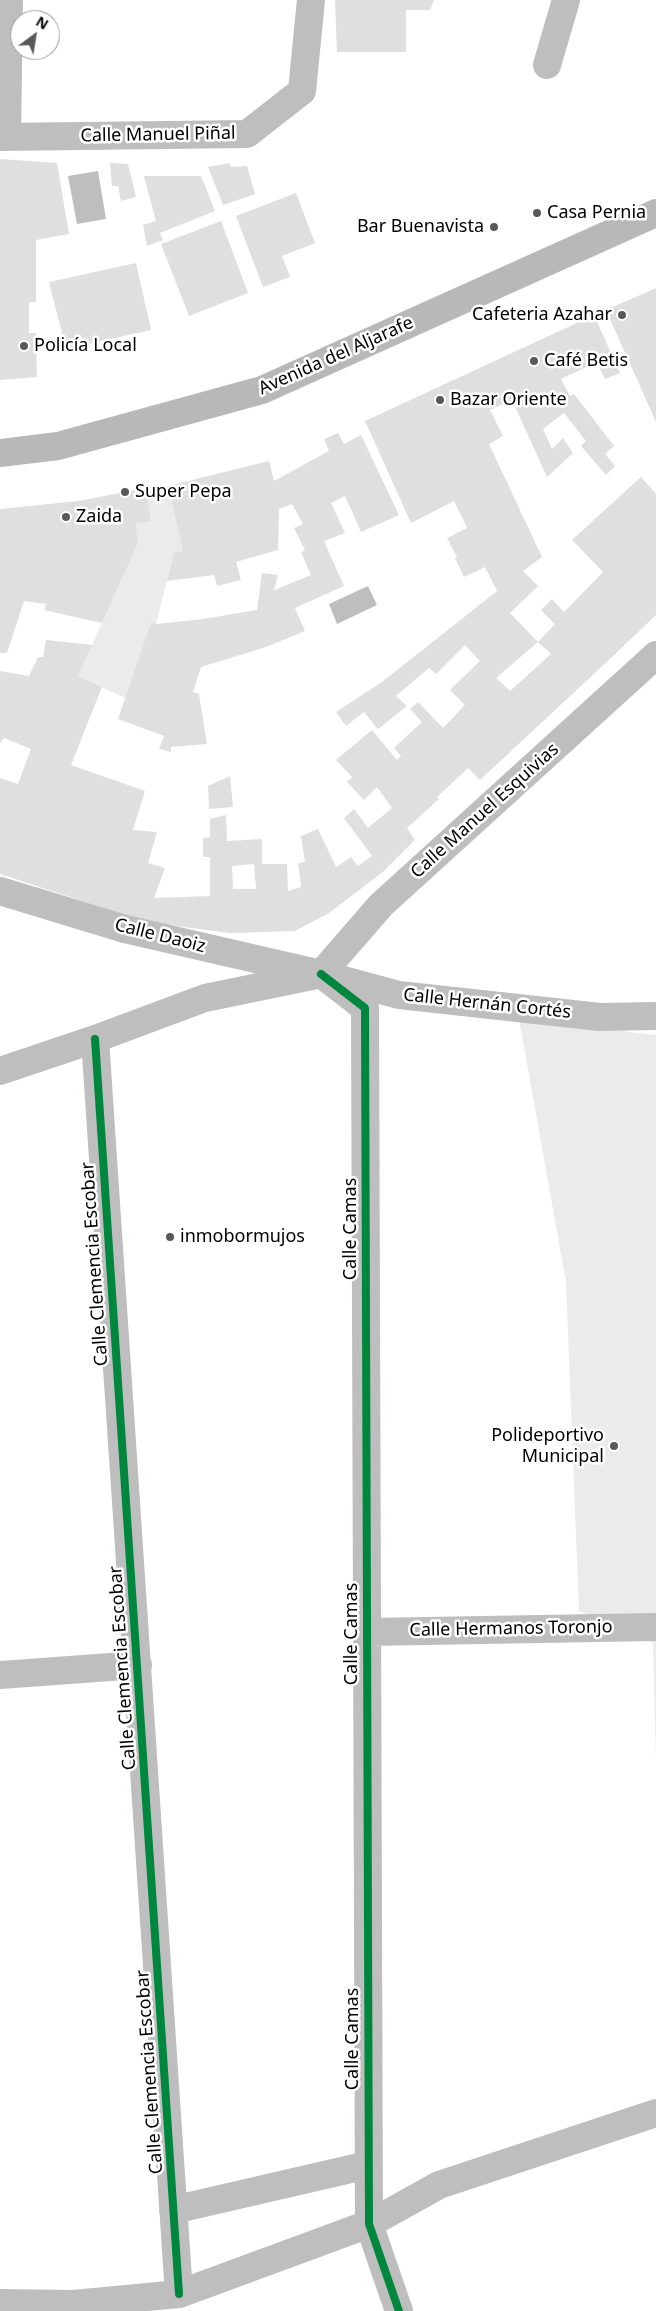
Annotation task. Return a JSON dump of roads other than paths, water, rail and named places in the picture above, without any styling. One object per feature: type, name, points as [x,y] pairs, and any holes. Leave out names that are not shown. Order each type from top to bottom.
[{"type":"main road","name":"Avenida del Aljarafe","points":[[0,453],[58,446],[262,390],[656,213]]},
{"type":"street","points":[[4,137],[9,0]]},
{"type":"street","name":"Calle Manuel Piñal","points":[[4,137],[247,134],[302,92],[311,0]]},
{"type":"street","points":[[547,64],[566,0]]},
{"type":"street","name":"Calle Manuel Esquivias","points":[[321,974],[381,905],[656,654]]},
{"type":"street","name":"Calle Daoiz","points":[[0,891],[126,929],[321,974]]},
{"type":"street","points":[[0,1071],[95,1039],[205,998],[321,974]]},
{"type":"street","name":"Calle Hernán Cortés","points":[[321,974],[398,995],[600,1017],[656,1016]]},
{"type":"street","name":"Calle Camas","points":[[321,974],[365,1008],[369,2224],[399,2311]]},
{"type":"street","name":"Calle Clemencia Escobar","points":[[95,1039],[179,2294]]},
{"type":"street","name":"Calle Hermanos Toronjo","points":[[367,1632],[656,1627]]},
{"type":"street","points":[[0,1674],[138,1665]]},
{"type":"street","points":[[0,2303],[74,2307],[179,2294],[369,2224],[439,2185],[656,2112]]},
{"type":"street","points":[[173,2210],[368,2165]]},
{"type":"place","name":"Casa Pernia","points":[[537,213]]},
{"type":"place","name":"Bar Buenavista","points":[[494,227]]},
{"type":"place","name":"Cafeteria Azahar","points":[[622,315]]},
{"type":"place","name":"Policía Local","points":[[24,346]]},
{"type":"place","name":"Café Betis","points":[[534,361]]},
{"type":"place","name":"Bazar Oriente","points":[[440,400]]},
{"type":"place","name":"Super Pepa","points":[[125,492]]},
{"type":"place","name":"Zaida","points":[[66,517]]},
{"type":"place","name":"inmobormujos","points":[[170,1237]]},
{"type":"place","name":"Polideportivo Municipal","points":[[614,1446]]}]
